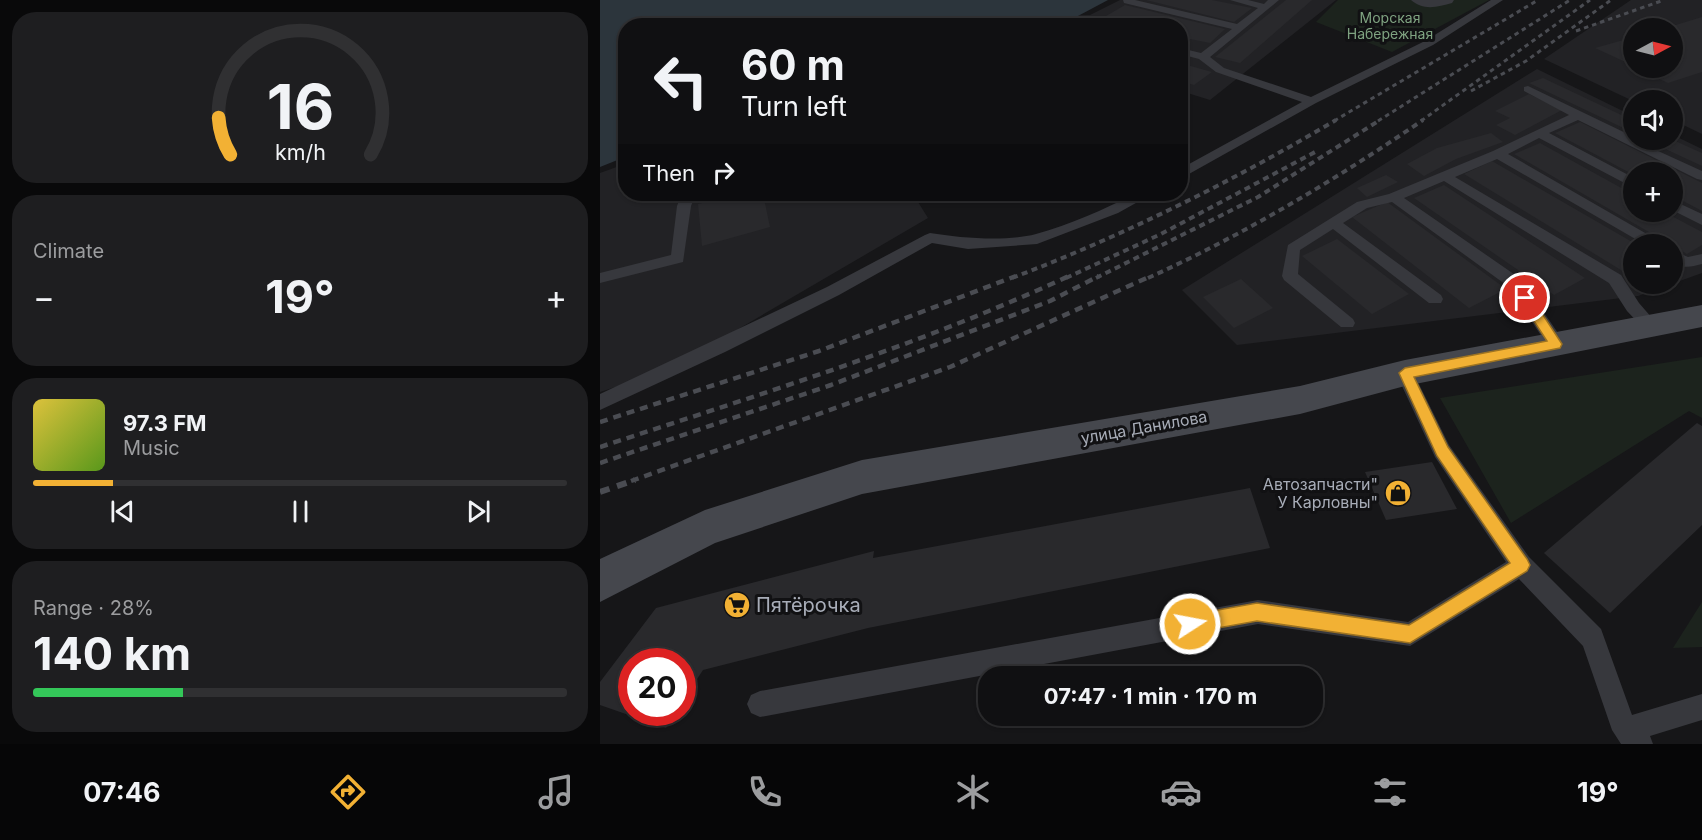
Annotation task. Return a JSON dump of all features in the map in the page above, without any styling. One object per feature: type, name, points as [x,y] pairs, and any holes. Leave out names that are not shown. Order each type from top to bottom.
[{"type":"main road","name":"улица Данилова","points":[[600,581],[705,528],[862,477],[1299,400],[1405,373],[1702,316]]},
{"type":"street","points":[[1418,0],[1432,4],[1447,0]]},
{"type":"lane","points":[[1234,0],[1270,3]]},
{"type":"lane","points":[[1188,171],[1312,101],[1429,43],[1498,0]]},
{"type":"lane","points":[[1127,1],[1240,28]]},
{"type":"lane","points":[[1203,57],[1270,3]]},
{"type":"lane","points":[[1188,53],[1203,57],[1220,70],[1312,101]]},
{"type":"lane","points":[[1528,89],[1702,176]]},
{"type":"lane","points":[[1347,323],[1290,276],[1293,248],[1362,205],[1394,197],[1498,154],[1578,115]]},
{"type":"lane","points":[[1539,133],[1623,178]]},
{"type":"lane","points":[[1498,154],[1637,234]]},
{"type":"lane","points":[[1443,175],[1615,279],[1633,307],[1651,326]]},
{"type":"lane","points":[[1394,197],[1515,282],[1556,344]]},
{"type":"lane","points":[[600,278],[678,258],[686,201]]},
{"type":"lane","points":[[600,402],[740,337],[930,238],[968,244],[1037,239],[1104,214],[1130,201]]},
{"type":"lane","points":[[1683,210],[1702,220]]},
{"type":"lane","points":[[1334,223],[1435,299]]},
{"type":"lane","points":[[1683,261],[1686,263],[1702,259]]},
{"type":"lane","points":[[1405,373],[1442,451],[1521,565],[1592,639],[1632,737],[1702,707]]},
{"type":"lane","points":[[760,704],[1257,612],[1410,634],[1521,565]]},
{"type":"shaded area","points":[[600,0],[1108,0],[1074,18],[618,18],[618,160],[600,167]]},
{"type":"shaded area","points":[[1120,0],[1336,0],[1210,100],[1188,93],[1188,18],[1026,18],[1090,15]]},
{"type":"shaded area","points":[[1631,0],[1702,0],[1702,134],[1683,125],[1683,90],[1623,90],[1623,96],[1544,59]]},
{"type":"shaded area","points":[[1537,69],[1623,111],[1623,150],[1683,150],[1683,140],[1702,149],[1702,273],[1683,280],[1683,234],[1623,234],[1623,294],[1644,294],[1638,296],[1237,345],[1182,290]]},
{"type":"shaded area","points":[[618,167],[618,201],[917,201],[928,218],[668,370],[600,392],[600,173]]},
{"type":"green space","name":"Морская Набережная","points":[[1338,0],[1489,0],[1392,52],[1316,22]]},
{"type":"green space","points":[[1702,357],[1702,418],[1689,411],[1511,523],[1440,398]]},
{"type":"green space","points":[[1702,602],[1702,647],[1673,648]]},
{"type":"building","points":[[1146,0],[1212,0],[1252,8],[1234,22]]},
{"type":"building","points":[[1286,0],[1312,0],[1240,63],[1215,57]]},
{"type":"building","points":[[1125,5],[1179,18],[1103,18]]},
{"type":"building","points":[[1702,17],[1702,72],[1668,83],[1657,78],[1683,78],[1683,23]]},
{"type":"building","points":[[1188,20],[1225,29],[1210,43],[1188,39]]},
{"type":"building","points":[[1623,40],[1623,61],[1595,48]]},
{"type":"building","points":[[1188,65],[1212,72],[1194,85],[1188,83]]},
{"type":"building","points":[[1543,78],[1623,116],[1623,128],[1529,83]]},
{"type":"building","points":[[1529,94],[1562,110],[1515,135],[1496,125],[1510,118],[1495,111]]},
{"type":"building","points":[[1580,122],[1623,144],[1623,150],[1636,150],[1660,162],[1623,162],[1623,169],[1555,133]]},
{"type":"building","points":[[1491,133],[1503,142],[1456,159],[1424,176],[1407,164],[1437,148]]},
{"type":"building","points":[[1540,143],[1623,189],[1623,217],[1514,154]]},
{"type":"building","points":[[1683,144],[1702,153],[1702,166],[1668,150],[1683,150]]},
{"type":"building","points":[[1492,161],[1623,237],[1623,271],[1464,174]]},
{"type":"building","points":[[1683,174],[1702,183],[1702,211],[1683,201]]},
{"type":"building","points":[[1386,175],[1398,182],[1367,197],[1357,188]]},
{"type":"building","points":[[1444,185],[1585,278],[1554,295],[1414,198]]},
{"type":"building","points":[[710,201],[764,201],[770,227],[702,246],[698,204]]},
{"type":"building","points":[[1387,202],[1506,289],[1469,308],[1352,217]]},
{"type":"building","points":[[1632,222],[1683,222],[1702,232],[1702,245],[1687,254],[1683,252],[1683,234],[1652,234]]},
{"type":"building","points":[[1337,239],[1409,294],[1372,314],[1302,256]]},
{"type":"building","points":[[1241,279],[1273,308],[1234,328],[1203,297]]},
{"type":"building","points":[[1697,423],[1702,426],[1702,525],[1610,613],[1544,553]]},
{"type":"building","points":[[1432,462],[1457,509],[1386,520],[1365,472]]},
{"type":"building","points":[[1250,488],[1270,548],[868,628],[703,670],[696,681],[696,648],[626,648],[656,608],[874,551],[873,558]]},
{"type":"building","points":[[618,658],[618,711],[600,705],[600,682]]},
{"type":"railway","points":[[1334,121],[1538,0]]},
{"type":"railway","points":[[1378,121],[1570,0]]},
{"type":"railway","points":[[1421,121],[1590,0]]},
{"type":"railway","points":[[1471,91],[1526,61],[1611,0]]},
{"type":"railway","points":[[1576,31],[1664,0]]},
{"type":"railway","points":[[1188,201],[1336,120]]},
{"type":"railway","points":[[1096,278],[1258,197],[1380,120]]},
{"type":"railway","points":[[1148,278],[1220,243],[1289,205],[1357,164],[1423,120]]},
{"type":"railway","points":[[1066,278],[1161,234],[1317,151]]},
{"type":"railway","points":[[1012,278],[1096,244],[1188,201]]},
{"type":"railway","points":[[600,422],[819,351],[1016,276]]},
{"type":"railway","points":[[600,447],[896,347],[1069,276]]},
{"type":"railway","points":[[600,463],[831,385],[1050,301],[1099,276]]},
{"type":"railway","points":[[631,481],[950,367],[1151,276]]},
{"type":"railway","points":[[600,492],[635,480]]},
{"type":"place","name":"Автозапчасти\" У Карловны\"","points":[[1398,493]]},
{"type":"place","name":"Пятёрочка","points":[[737,605]]},
{"type":"route","points":[[1190,624],[1257,612],[1410,634],[1521,565],[1442,451],[1405,373],[1556,344],[1525,298]]}]
